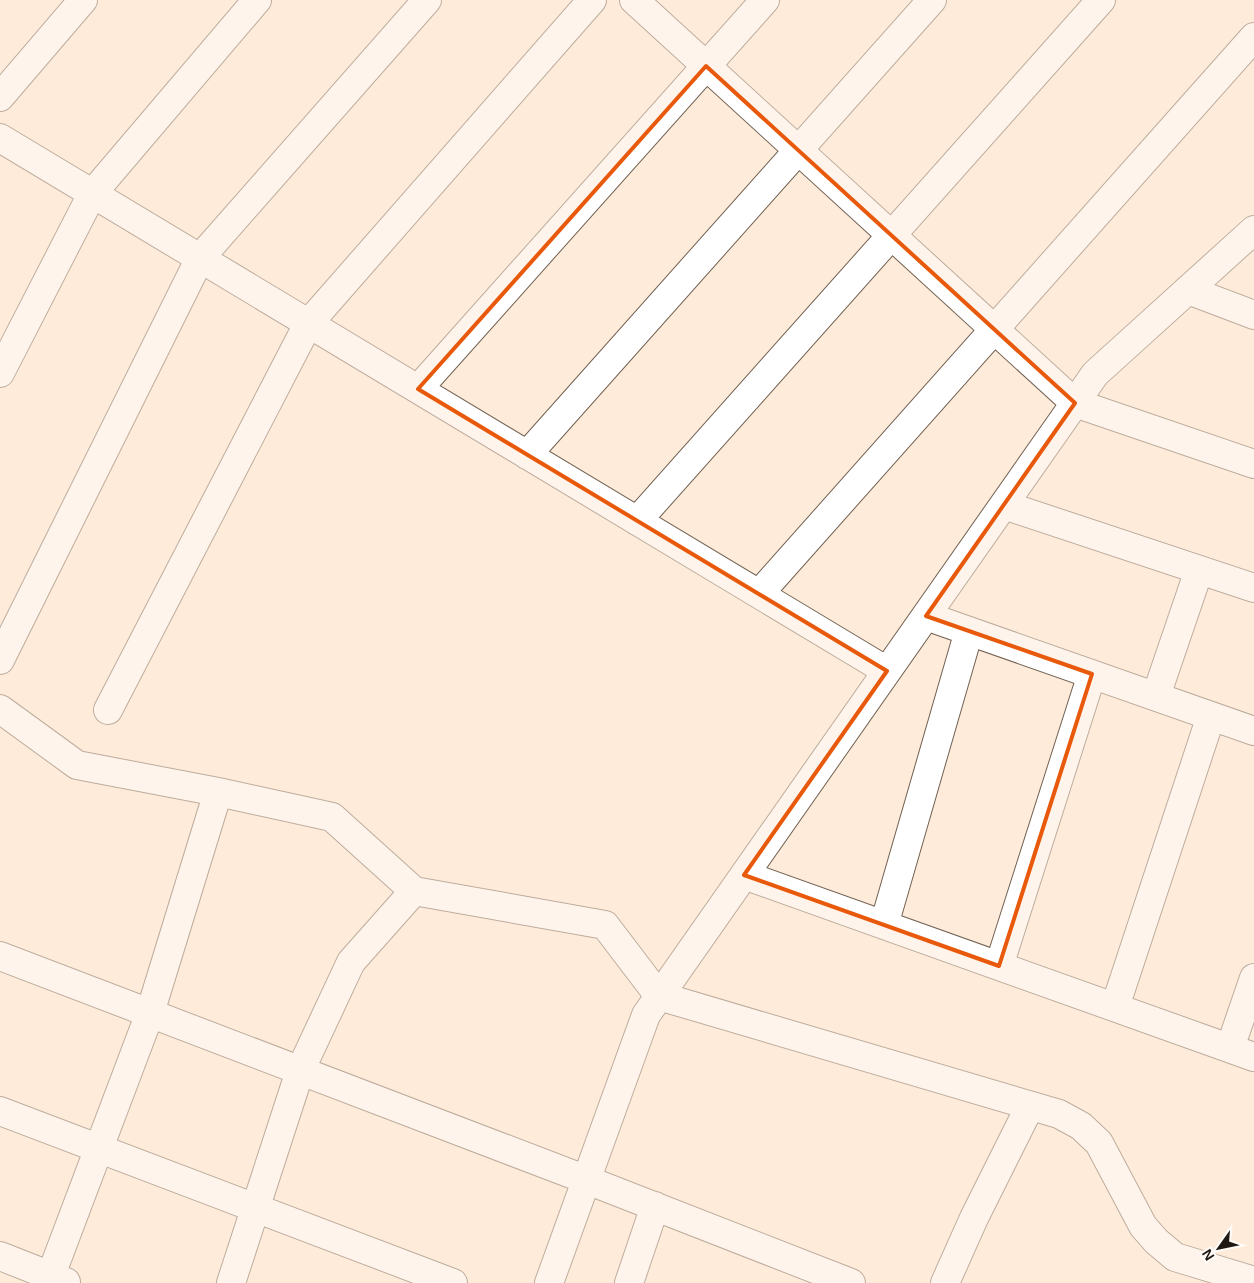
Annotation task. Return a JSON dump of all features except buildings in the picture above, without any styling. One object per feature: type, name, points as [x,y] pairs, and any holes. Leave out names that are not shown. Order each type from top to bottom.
[{"type":"street","points":[[0,97],[83,0]]},
{"type":"street","points":[[0,373],[92,194],[257,0]]},
{"type":"street","points":[[0,660],[200,258],[428,0]]},
{"type":"street","points":[[108,710],[308,324],[592,0]]},
{"type":"street","points":[[634,0],[1075,403],[1254,464]]},
{"type":"street","points":[[418,389],[764,0]]},
{"type":"street","points":[[527,455],[932,0]]},
{"type":"street","points":[[637,521],[1101,0]]},
{"type":"street","points":[[759,594],[1254,37]]},
{"type":"street","points":[[0,138],[887,671]]},
{"type":"street","points":[[549,1283],[646,1014],[1095,374],[1254,230]]},
{"type":"street","points":[[1188,290],[1254,314]]},
{"type":"street","points":[[1004,505],[1254,588]]},
{"type":"street","points":[[1156,696],[1199,570]]},
{"type":"street","points":[[926,616],[1254,731]]},
{"type":"street","points":[[884,925],[969,631]]},
{"type":"street","points":[[999,966],[1092,674]]},
{"type":"street","points":[[0,709],[77,765],[218,792],[332,817],[414,891],[605,925],[659,996],[1058,1114],[1081,1126],[1099,1143],[1142,1226],[1156,1241],[1176,1258],[1254,1281]]},
{"type":"street","points":[[1115,1007],[1211,716]]},
{"type":"street","points":[[0,1256],[51,1279],[98,1148],[150,1013],[218,792]]},
{"type":"street","points":[[744,875],[1242,1053],[1254,978]]},
{"type":"street","points":[[231,1283],[300,1071],[351,962],[414,891]]},
{"type":"street","points":[[0,956],[655,1206],[851,1283]]},
{"type":"street","points":[[945,1283],[974,1218],[1030,1106]]},
{"type":"street","points":[[0,1111],[454,1283]]},
{"type":"street","points":[[630,1283],[655,1206]]},
{"type":"highlighted area","points":[[706,66],[1075,403],[926,616],[1092,674],[999,966],[744,875],[887,671],[418,389]]}]
